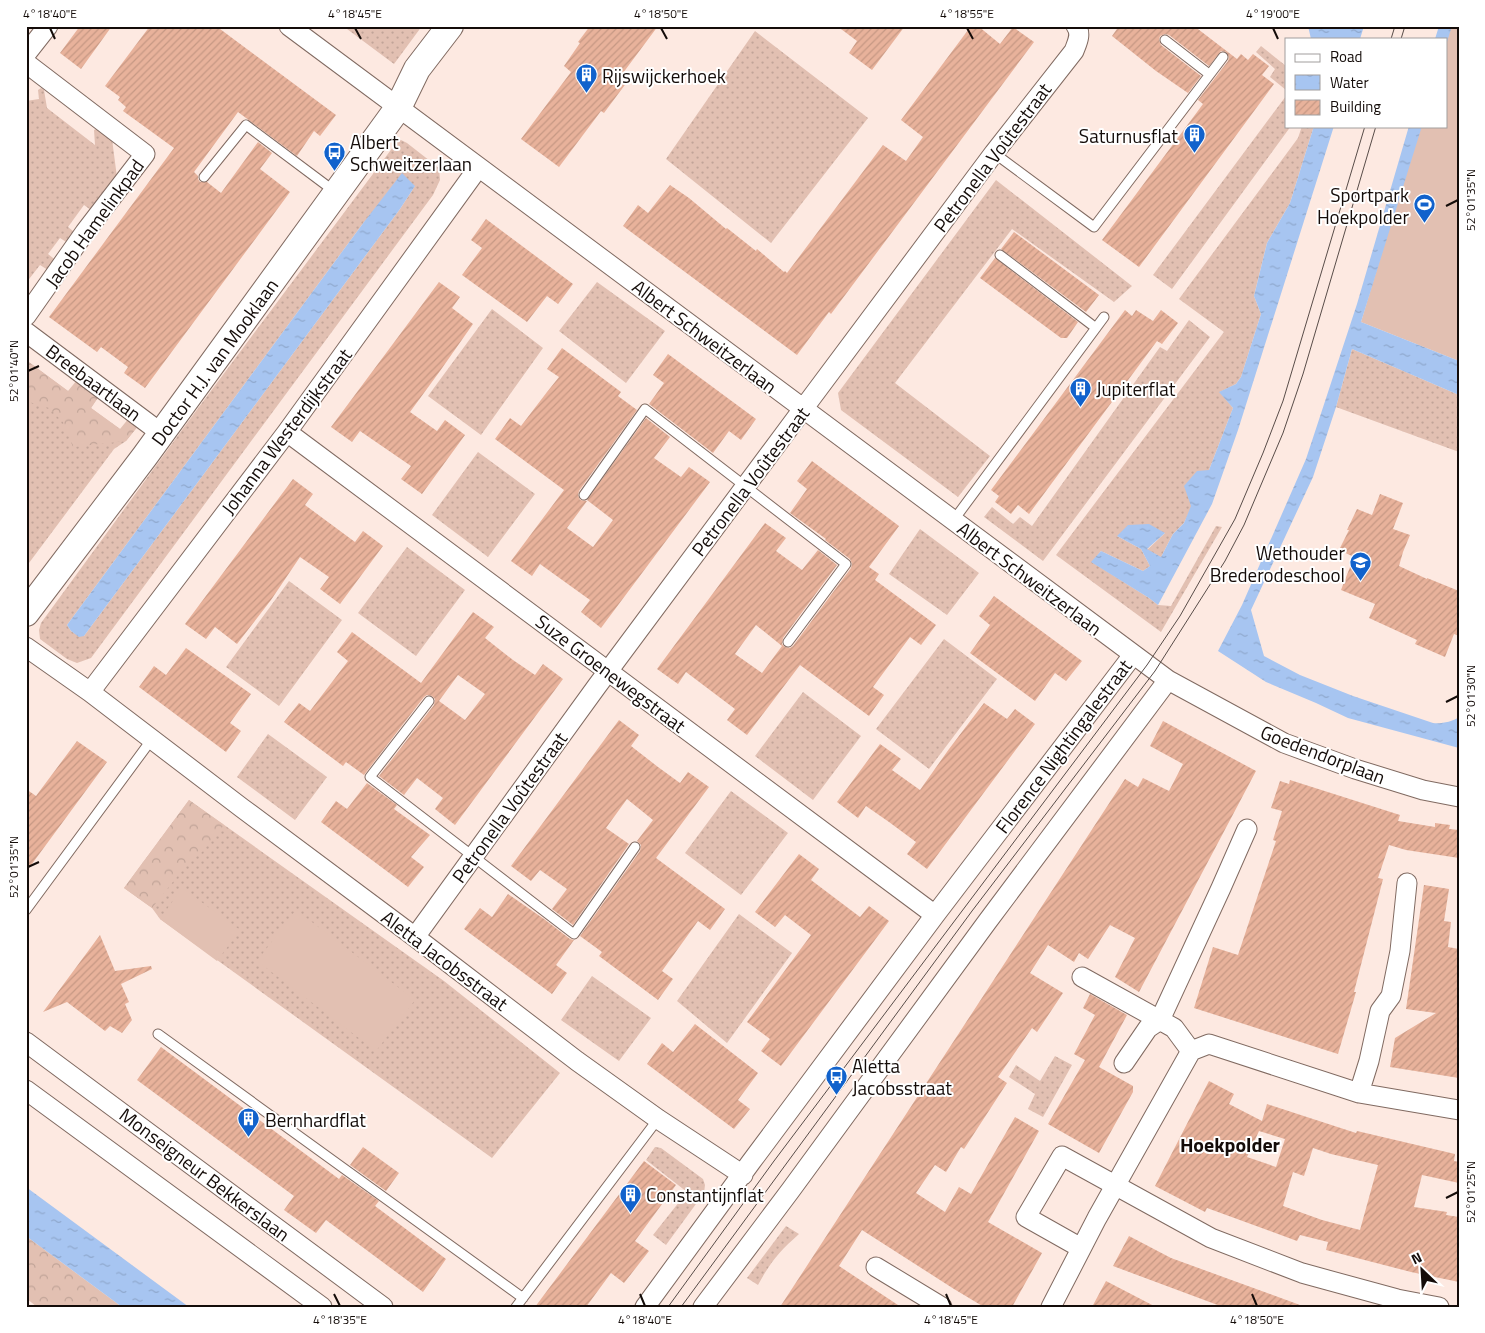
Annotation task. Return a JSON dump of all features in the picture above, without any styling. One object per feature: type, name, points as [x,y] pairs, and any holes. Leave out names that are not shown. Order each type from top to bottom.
[{"type":"street","points":[[26,54],[48,26]]},
{"type":"street","name":"Albert Schweitzerlaan","points":[[289,26],[1133,655]]},
{"type":"street","name":"Doctor H.J. van Mooklaan","points":[[26,613],[161,433],[398,108],[417,69],[450,26]]},
{"type":"street","name":"Doctor H.J. van Mooklaan","points":[[398,108],[430,80],[470,26]]},
{"type":"street","name":"Petronella Voûtestraat","points":[[415,937],[608,671],[994,153],[1074,51],[1079,41],[1079,29],[1076,26]]},
{"type":"street","name":"Jacob Hamelinkpad","points":[[26,63],[145,154],[85,232],[26,316]]},
{"type":"street","name":"Johanna Westerdijkstraat","points":[[90,692],[287,432],[478,168]]},
{"type":"street","name":"Breebaartlaan","points":[[26,332],[161,433]]},
{"type":"street","name":"Suze Groenewegstraat","points":[[287,432],[935,915]]},
{"type":"street","name":"Aletta Jacobsstraat","points":[[26,647],[90,692],[577,1061],[658,1119],[743,1175]]},
{"type":"street","name":"Florence Nightingalestraat","points":[[646,1307],[935,915],[1133,655],[1168,680]]},
{"type":"street","points":[[703,1307],[1168,680]]},
{"type":"street","name":"Goedendorplaan","points":[[1168,680],[1284,743],[1355,769],[1424,790],[1459,797]]},
{"type":"street","points":[[1124,1063],[1148,1028],[1160,1020],[1247,829]]},
{"type":"street","points":[[1358,1093],[1369,1061],[1380,1011],[1392,996],[1400,951],[1407,883]]},
{"type":"street","points":[[1082,977],[1174,1028],[1191,1051]]},
{"type":"street","name":"Monseigneur Bekkerslaan","points":[[26,1042],[383,1307]]},
{"type":"street","points":[[1051,1307],[1081,1248],[1191,1051],[1209,1044],[1358,1093],[1459,1110]]},
{"type":"street","name":"Monseigneur Bekkerslaan","points":[[26,1090],[322,1307]]},
{"type":"street","points":[[1081,1248],[1026,1217],[1062,1156],[1211,1238],[1302,1273],[1439,1307]]},
{"type":"street","points":[[876,1267],[942,1307]]},
{"type":"lane","points":[[1165,40],[1210,74]]},
{"type":"lane","points":[[994,153],[1094,226],[1223,56]]},
{"type":"lane","points":[[204,177],[246,125],[336,193]]},
{"type":"lane","points":[[1000,255],[1096,328]]},
{"type":"lane","points":[[953,521],[1104,317]]},
{"type":"lane","points":[[584,495],[646,410],[846,564],[788,642]]},
{"type":"lane","points":[[428,701],[370,777],[574,934],[635,847]]},
{"type":"lane","points":[[26,910],[152,739]]},
{"type":"lane","points":[[158,1034],[523,1298]]},
{"type":"lane","points":[[516,1307],[658,1119]]},
{"type":"green space","points":[[343,26],[422,26],[394,64]]},
{"type":"green space","name":"Sportpark Hoekpolder","points":[[1450,26],[1459,26],[1459,361],[1361,322],[1419,128],[1448,128],[1447,38]]},
{"type":"green space","points":[[755,31],[868,118],[771,243],[666,159]]},
{"type":"green space","points":[[1261,46],[1285,65],[1285,89],[1270,77],[1275,69],[1256,52]]},
{"type":"green space","points":[[41,88],[44,90],[47,108],[95,145],[94,130],[96,129],[112,139],[118,185],[95,213],[84,205],[68,227],[78,235],[71,245],[60,238],[48,254],[58,262],[51,272],[40,265],[26,283],[26,101],[39,99],[38,90]]},
{"type":"green space","points":[[1285,97],[1285,128],[1290,128],[1172,289],[1153,275]]},
{"type":"green space","points":[[1301,128],[1313,128],[1290,203],[1267,243],[1254,296],[1261,314],[1241,377],[1236,384],[1220,392],[1233,408],[1209,470],[1184,523],[1173,534],[1161,557],[1147,550],[1165,533],[1117,536],[1141,549],[1150,566],[1143,571],[1101,551],[1092,562],[1158,605],[1171,606],[1216,526],[1222,527],[1161,632],[1056,555],[1224,332],[1179,299],[1298,138]]},
{"type":"green space","points":[[399,139],[439,168],[440,180],[433,195],[91,658],[77,663],[67,659],[40,639],[39,630],[41,623]],"holes":[[[415,186],[400,209],[84,636],[79,636],[71,631],[67,625],[364,222]]]},
{"type":"green space","points":[[996,180],[1132,286],[1114,302],[1012,229],[895,383],[990,456],[958,497],[841,410],[838,393]]},
{"type":"green space","points":[[597,282],[665,331],[626,383],[559,331]]},
{"type":"green space","points":[[492,309],[543,348],[481,435],[428,396]]},
{"type":"green space","points":[[1189,320],[1210,337],[1043,561],[984,517],[992,507],[1013,524],[1020,517],[1032,526],[1160,347],[1167,351]]},
{"type":"green space","points":[[1352,349],[1459,395],[1459,452],[1336,407]]},
{"type":"green space","points":[[26,360],[68,391],[99,396],[91,408],[120,429],[138,426],[126,441],[114,449],[26,567]]},
{"type":"green space","points":[[26,360],[68,391],[77,380],[99,396],[91,408],[120,429],[129,418],[138,426],[126,441],[73,447],[63,422],[49,408],[26,401]]},
{"type":"green space","points":[[478,452],[535,494],[488,557],[432,515]]},
{"type":"green space","points":[[920,529],[979,573],[947,615],[889,574]]},
{"type":"green space","points":[[407,547],[465,590],[416,656],[358,613]]},
{"type":"green space","points":[[289,581],[342,620],[279,706],[226,667]]},
{"type":"green space","points":[[944,639],[997,679],[929,769],[876,729]]},
{"type":"green space","points":[[803,692],[861,736],[813,800],[755,756]]},
{"type":"green space","points":[[268,734],[327,777],[295,820],[237,777]]},
{"type":"green space","points":[[731,791],[788,833],[741,895],[685,853]]},
{"type":"green space","points":[[189,800],[444,981],[560,1073],[492,1158],[160,919],[152,908],[124,888]]},
{"type":"green space","points":[[189,800],[224,825],[202,852],[188,863],[152,908],[124,888]]},
{"type":"green space","points":[[182,888],[240,930],[217,961],[160,919]]},
{"type":"green space","points":[[296,910],[415,1000],[376,1051],[257,961]]},
{"type":"green space","points":[[739,914],[792,953],[727,1043],[677,1001]]},
{"type":"green space","points":[[592,976],[651,1018],[619,1061],[561,1020]]},
{"type":"green space","points":[[1055,1056],[1072,1065],[1043,1117],[1028,1109],[1035,1094],[1009,1077],[1016,1065],[1040,1081]]},
{"type":"green space","points":[[655,1147],[661,1148],[703,1179],[705,1185],[704,1193],[666,1245],[653,1235],[687,1192],[646,1160]]},
{"type":"green space","points":[[786,1226],[799,1234],[776,1257],[758,1285],[747,1278]]},
{"type":"green space","points":[[26,1236],[122,1307],[37,1307],[26,1298]]},
{"type":"water","points":[[1308,26],[1364,26],[1360,38],[1311,38]]},
{"type":"water","points":[[1439,26],[1452,26],[1448,39],[1435,38]]},
{"type":"water","points":[[1313,128],[1333,128],[1238,430],[1212,504],[1158,605],[1091,562],[1101,551],[1143,571],[1150,566],[1141,549],[1117,536],[1128,525],[1149,524],[1165,533],[1147,549],[1161,557],[1173,534],[1184,523],[1191,506],[1184,486],[1197,471],[1209,470],[1233,408],[1219,392],[1236,384],[1241,377],[1261,314],[1254,296],[1267,243],[1290,203]]},
{"type":"water","points":[[1408,128],[1421,128],[1361,322],[1459,361],[1459,395],[1352,349],[1336,407],[1313,477],[1251,610],[1264,656],[1300,675],[1353,696],[1433,723],[1446,722],[1459,717],[1459,748],[1348,718],[1266,682],[1218,651],[1242,605],[1306,459],[1357,304]]},
{"type":"water","points":[[402,173],[415,186],[400,209],[84,636],[79,637],[67,625]]},
{"type":"water","points":[[26,1187],[189,1307],[122,1307],[26,1236]]},
{"type":"building","points":[[80,26],[112,26],[81,69],[60,53]]},
{"type":"building","points":[[150,26],[216,26],[336,115],[320,136],[314,131],[297,156],[238,112],[194,172],[200,182],[207,182],[221,193],[258,142],[272,153],[260,169],[290,192],[145,388],[124,373],[128,367],[101,347],[97,352],[49,317],[174,148],[123,111],[126,107],[118,100],[120,97],[105,86]]},
{"type":"building","name":"Rijswijckerhoek","points":[[590,26],[658,26],[623,73],[630,78],[604,113],[601,111],[559,167],[521,139],[571,72],[564,66]]},
{"type":"building","points":[[837,26],[905,26],[872,70],[849,53],[857,41]]},
{"type":"building","points":[[971,26],[978,26],[1000,44],[1013,27],[1034,42],[831,314],[829,312],[797,355],[623,226],[638,205],[648,213],[670,185],[689,198],[726,229],[756,251],[757,249],[787,273],[883,145],[906,161],[923,137],[901,120]]},
{"type":"building","name":"Saturnusflat","points":[[1119,26],[1194,26],[1237,59],[1241,54],[1248,60],[1253,54],[1269,66],[1262,75],[1274,84],[1139,267],[1102,240],[1203,104],[1198,100],[1228,61],[1229,57],[1226,52],[1221,51],[1209,66],[1169,35],[1160,36],[1161,45],[1201,76],[1188,93],[1156,71],[1112,36]]},
{"type":"building","points":[[486,219],[573,284],[558,304],[547,296],[527,322],[462,275],[482,248],[471,240]]},
{"type":"building","points":[[1014,232],[1099,295],[1086,312],[1001,249]]},
{"type":"building","points":[[995,258],[1078,322],[1067,338],[1061,338],[980,278]]},
{"type":"building","points":[[439,282],[460,297],[452,308],[473,324],[410,412],[437,431],[445,420],[465,435],[422,494],[401,479],[411,466],[360,431],[352,442],[331,427]]},
{"type":"building","name":"Jupiterflat","points":[[1125,310],[1132,316],[1136,310],[1153,321],[1161,310],[1178,323],[1162,344],[1157,341],[1029,514],[1018,505],[1011,514],[995,502],[999,496],[991,490]]},
{"type":"building","points":[[562,348],[621,392],[618,396],[637,410],[579,491],[580,500],[587,501],[567,528],[593,547],[613,520],[587,500],[646,418],[670,437],[654,458],[681,477],[689,467],[710,482],[601,628],[581,612],[590,600],[540,564],[532,576],[511,561],[564,490],[495,439],[510,418],[521,426],[559,377],[547,369]]},
{"type":"building","points":[[668,354],[756,419],[741,440],[729,431],[713,453],[649,404],[664,383],[653,375]]},
{"type":"building","points":[[812,461],[899,526],[869,567],[879,574],[875,580],[936,625],[921,645],[910,637],[884,672],[873,687],[884,695],[869,716],[800,665],[747,735],[727,720],[735,709],[686,672],[678,684],[657,669],[765,523],[786,538],[776,551],[802,570],[818,550],[837,565],[783,638],[782,644],[785,647],[790,648],[793,646],[851,568],[852,564],[850,559],[826,539],[790,513],[807,489],[797,481]],"holes":[[[756,625],[782,646],[762,673],[735,654]]]},
{"type":"building","points":[[293,479],[313,494],[305,505],[355,542],[363,531],[383,546],[340,604],[320,589],[329,577],[300,557],[271,600],[237,644],[215,627],[206,639],[185,624]]},
{"type":"building","points":[[1380,494],[1403,503],[1393,529],[1410,535],[1399,566],[1459,591],[1459,636],[1454,634],[1445,657],[1415,644],[1417,640],[1369,618],[1375,604],[1341,590],[1354,557],[1339,550],[1349,530],[1347,530],[1357,509],[1372,515]]},
{"type":"building","points":[[994,596],[1082,661],[1066,681],[1055,673],[1035,701],[970,653],[990,625],[979,616]]},
{"type":"building","points":[[473,612],[494,627],[485,638],[513,660],[535,675],[543,664],[563,679],[455,825],[435,809],[443,798],[417,778],[404,795],[379,776],[434,705],[435,699],[432,696],[427,695],[424,697],[364,775],[346,762],[343,766],[284,722],[299,703],[310,711],[348,661],[337,652],[352,632],[421,683]],"holes":[[[458,675],[485,694],[465,720],[439,701]]]},
{"type":"building","points":[[186,648],[251,694],[230,723],[241,731],[226,752],[139,687],[154,666],[166,675]]},
{"type":"building","points":[[984,703],[1007,719],[1015,709],[1035,724],[927,869],[907,854],[916,842],[866,806],[858,818],[837,802],[880,744],[901,759],[892,770],[920,790]]},
{"type":"building","points":[[619,720],[639,735],[631,746],[658,767],[680,783],[688,772],[709,787],[656,858],[725,909],[710,930],[698,921],[662,971],[673,979],[658,1000],[599,956],[602,952],[580,936],[640,851],[641,845],[637,841],[653,820],[627,799],[606,828],[629,844],[573,925],[552,909],[567,889],[540,870],[531,881],[511,866]]},
{"type":"building","points":[[1163,721],[1256,771],[1139,992],[1115,977],[1135,938],[1110,925],[1088,959],[1079,953],[1074,962],[1048,945],[1030,973],[1063,993],[1037,1032],[1032,1028],[998,1077],[1007,1083],[964,1149],[961,1147],[946,1172],[935,1165],[916,1193],[945,1212],[959,1187],[971,1194],[1015,1117],[1039,1131],[988,1222],[1042,1253],[1012,1307],[984,1307],[862,1230],[839,1266],[901,1307],[780,1307],[1125,779],[1138,787],[1143,778],[1169,791],[1183,764],[1150,746]]},
{"type":"building","points":[[77,741],[107,762],[26,872],[26,789],[36,796]]},
{"type":"building","points":[[1290,780],[1400,815],[1398,821],[1435,827],[1435,823],[1450,825],[1449,829],[1459,830],[1459,858],[1406,850],[1389,845],[1378,878],[1383,879],[1354,992],[1356,992],[1338,1054],[1194,1008],[1213,947],[1238,955],[1276,841],[1273,840],[1282,811],[1271,808],[1280,781],[1289,784]]},
{"type":"building","points":[[367,783],[397,805],[394,809],[430,835],[411,857],[424,867],[408,887],[321,822],[336,801],[347,809]]},
{"type":"building","points":[[799,854],[819,869],[811,880],[860,917],[869,906],[889,921],[781,1066],[761,1051],[770,1039],[747,1022],[811,935],[785,915],[775,927],[755,912]]},
{"type":"building","points":[[1424,885],[1449,889],[1444,921],[1451,922],[1448,947],[1459,949],[1459,1078],[1390,1067],[1395,1038],[1436,1013],[1406,1009]]},
{"type":"building","points":[[508,894],[574,940],[556,965],[567,973],[552,994],[464,929],[480,908],[492,917]]},
{"type":"building","points":[[100,935],[115,971],[151,966],[152,969],[121,984],[129,1002],[125,1004],[132,1020],[122,1033],[110,1026],[105,1031],[67,1002],[43,1012]]},
{"type":"building","points":[[1090,994],[1127,1015],[1099,1067],[1133,1086],[1133,1092],[1099,1153],[1048,1124],[1085,1060],[1074,1054],[1095,1015],[1083,1008]]},
{"type":"building","points":[[695,1024],[758,1073],[738,1100],[750,1109],[734,1129],[647,1064],[662,1043],[673,1052]]},
{"type":"building","name":"Bernhardflat","points":[[161,1047],[339,1179],[342,1175],[379,1201],[375,1206],[446,1259],[423,1292],[326,1220],[316,1233],[284,1210],[294,1196],[137,1080]]},
{"type":"building","points":[[1209,1081],[1234,1094],[1229,1104],[1262,1121],[1267,1104],[1356,1133],[1357,1131],[1455,1154],[1454,1161],[1459,1162],[1459,1183],[1422,1175],[1414,1207],[1447,1212],[1446,1215],[1459,1217],[1459,1282],[1411,1272],[1326,1250],[1328,1242],[1300,1235],[1297,1241],[1207,1208],[1205,1212],[1155,1186]],"holes":[[[1259,1131],[1285,1139],[1276,1167],[1247,1157]],[[1313,1148],[1378,1165],[1360,1230],[1322,1220],[1283,1206],[1293,1172],[1304,1176]]]},
{"type":"building","points":[[363,1147],[399,1173],[386,1191],[350,1165]]},
{"type":"building","name":"Constantijnflat","points":[[644,1161],[676,1185],[635,1241],[649,1251],[624,1283],[611,1273],[586,1307],[535,1307]]},
{"type":"building","points":[[1129,1236],[1171,1258],[1300,1305],[1300,1307],[1223,1307],[1113,1266]]},
{"type":"building","points":[[1106,1281],[1156,1307],[1092,1307]]},
{"type":"tram line","points":[[1391,38],[1395,26]]},
{"type":"tram line","points":[[1401,38],[1405,26]]},
{"type":"tram line","points":[[668,1307],[774,1161],[1147,665],[1180,616],[1235,519],[1283,401],[1364,128]]},
{"type":"tram line","points":[[681,1307],[972,911],[1155,671],[1225,561],[1244,525],[1283,433],[1303,374],[1375,128]]},
{"type":"place","name":"Rijswijckerhoek","points":[[586,94]]},
{"type":"place","name":"Saturnusflat","points":[[1194,154]]},
{"type":"place","name":"Albert Schweitzerlaan","points":[[334,171]]},
{"type":"place","name":"Sportpark Hoekpolder","points":[[1425,224]]},
{"type":"place","name":"Jupiterflat","points":[[1080,407]]},
{"type":"place","name":"Wethouder Brederodeschool","points":[[1361,582]]},
{"type":"place","name":"Aletta Jacobsstraat","points":[[836,1095]]},
{"type":"place","name":"Bernhardflat","points":[[249,1138]]},
{"type":"place","name":"Constantijnflat","points":[[630,1213]]},
{"type":"district","name":"Hoekpolder","points":[[1230,1144]]}]
